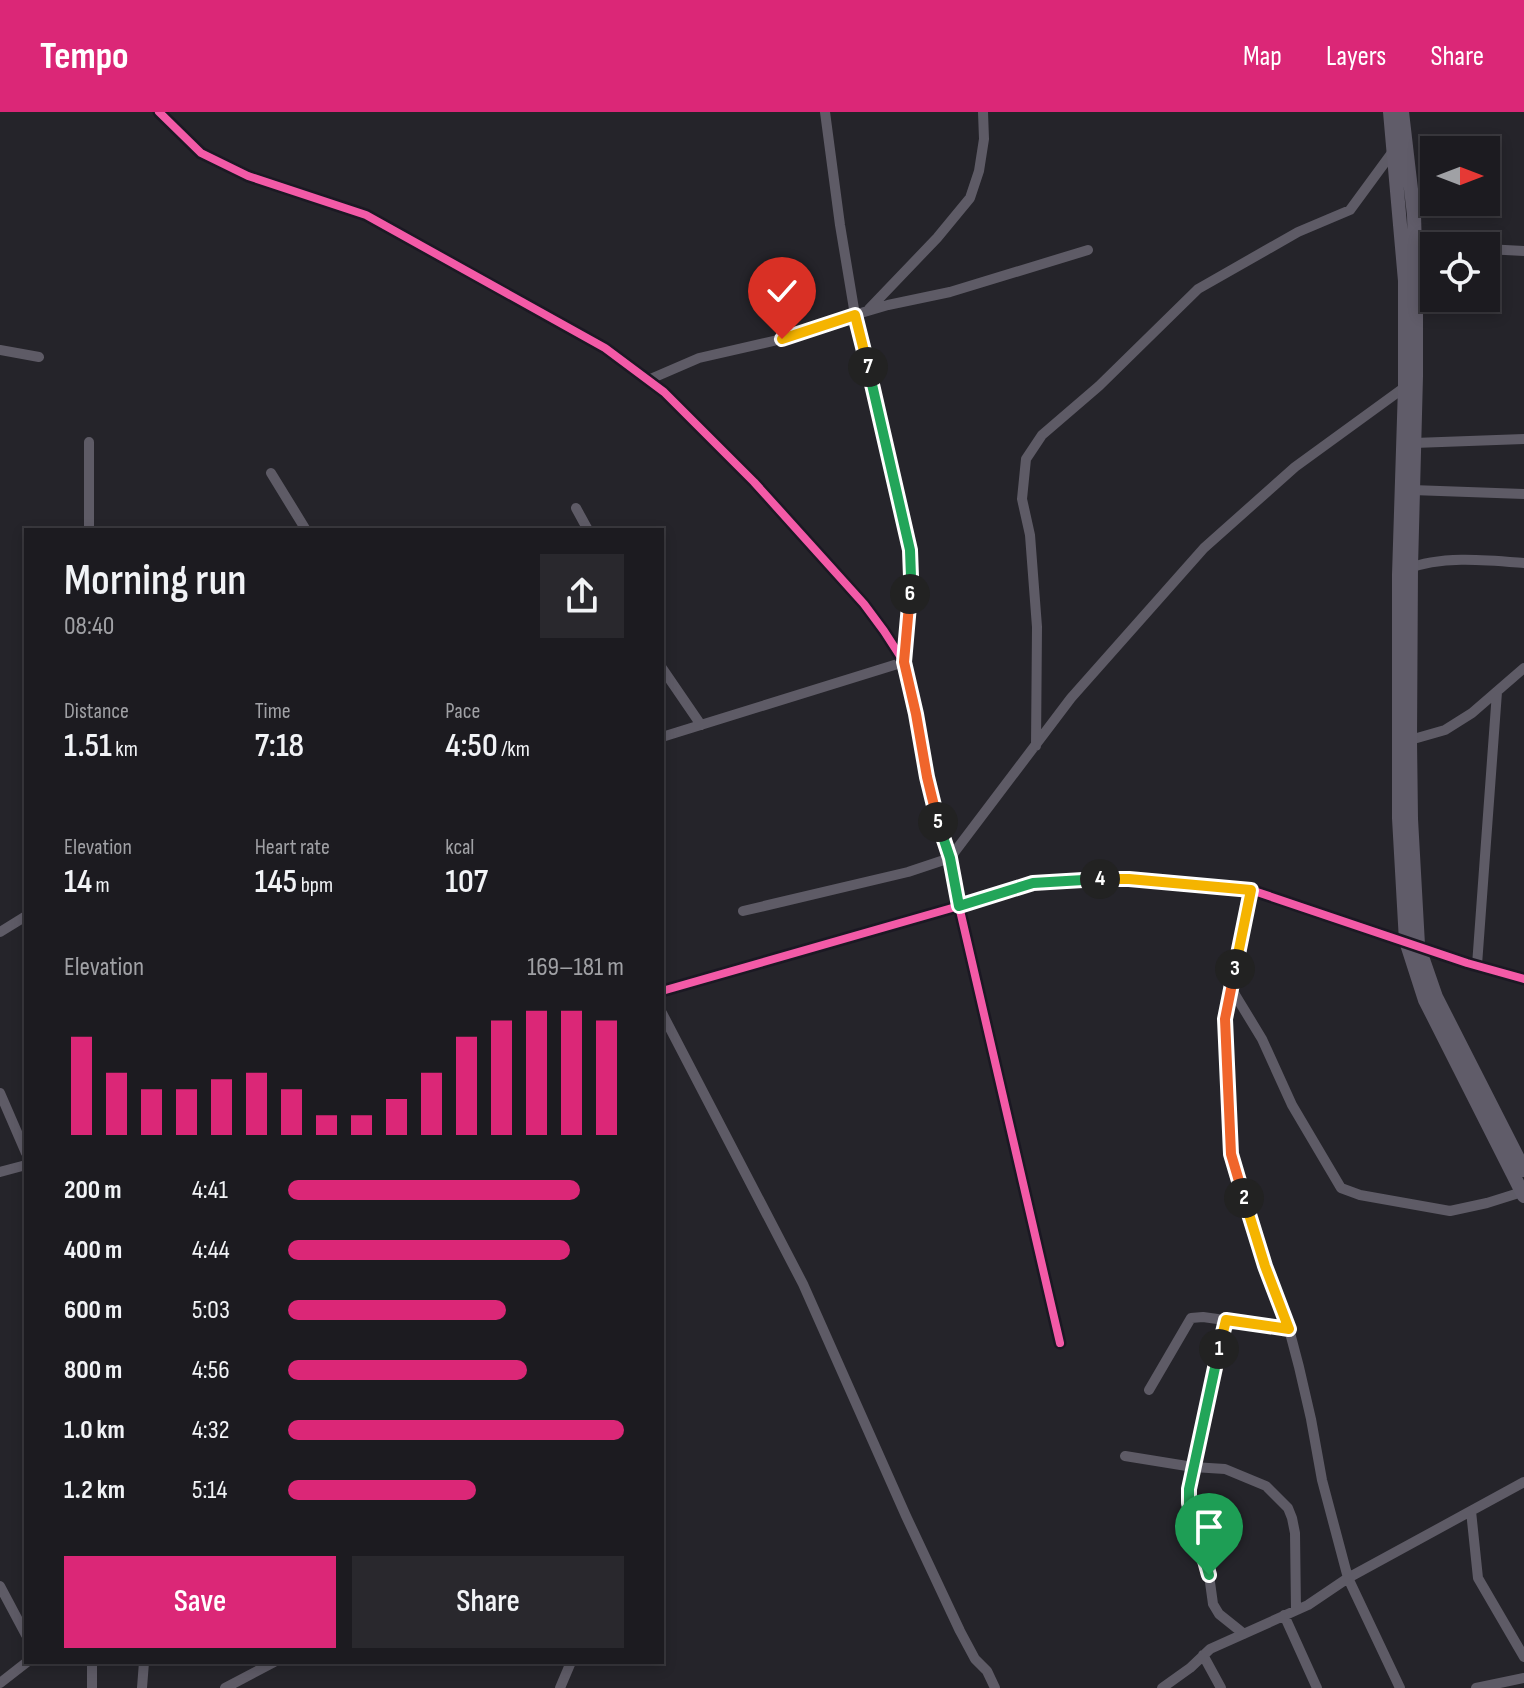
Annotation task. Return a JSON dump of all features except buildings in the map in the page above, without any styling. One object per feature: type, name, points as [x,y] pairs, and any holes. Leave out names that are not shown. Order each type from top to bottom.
[{"type":"main road","points":[[1390,112],[1405,281],[1405,571],[1399,818],[1412,943],[1425,1000],[1523,1192]]},
{"type":"main road","points":[[1402,117],[1415,244],[1414,443],[1405,571],[1412,943],[1524,1170]]},
{"type":"street","points":[[159,112],[201,153],[248,176],[366,215],[605,348],[675,403],[754,482],[864,604],[904,662]]},
{"type":"street","points":[[825,112],[855,315],[910,550],[911,577],[904,662],[927,777],[950,858],[1060,1343]]},
{"type":"street","points":[[867,311],[937,238],[970,198],[979,171],[984,139],[983,112]]},
{"type":"street","points":[[1402,117],[1415,112]]},
{"type":"street","points":[[1036,746],[1037,627],[1030,535],[1022,499],[1026,459],[1042,435],[1099,386],[1198,289],[1298,232],[1350,210],[1394,150]]},
{"type":"street","points":[[1415,244],[1420,244]]},
{"type":"street","points":[[648,380],[699,358],[782,339],[867,311],[950,292],[1088,250]]},
{"type":"street","points":[[1500,250],[1524,251]]},
{"type":"street","points":[[0,350],[39,357]]},
{"type":"street","points":[[743,911],[908,872],[950,858],[1071,698],[1204,548],[1295,467],[1405,387]]},
{"type":"street","points":[[1414,443],[1524,439]]},
{"type":"street","points":[[89,442],[89,528]]},
{"type":"street","points":[[271,473],[305,528]]},
{"type":"street","points":[[1412,490],[1524,494]]},
{"type":"street","points":[[576,508],[587,528]]},
{"type":"street","points":[[1405,571],[1437,562],[1482,560],[1524,563]]},
{"type":"street","points":[[664,736],[904,662]]},
{"type":"street","points":[[1410,740],[1445,730],[1472,713],[1524,668]]},
{"type":"street","points":[[664,671],[701,725]]},
{"type":"street","points":[[1477,965],[1497,692]]},
{"type":"street","points":[[664,990],[1033,883],[1077,879],[1129,879],[1251,890],[1524,979]]},
{"type":"street","points":[[1251,890],[1225,1019],[1231,1154],[1265,1266],[1289,1329],[1322,1480],[1348,1578],[1400,1688]]},
{"type":"street","points":[[0,932],[24,917]]},
{"type":"street","points":[[1231,988],[1262,1039],[1292,1105],[1341,1188],[1360,1195],[1450,1211],[1523,1192]]},
{"type":"street","points":[[664,1017],[803,1284],[960,1631],[995,1688]]},
{"type":"street","points":[[0,1093],[24,1148]]},
{"type":"street","points":[[0,1172],[24,1166]]},
{"type":"street","points":[[1149,1390],[1191,1318],[1196,1316],[1289,1329]]},
{"type":"street","points":[[1226,1320],[1193,1467],[1189,1503],[1209,1575],[1213,1604],[1219,1614],[1244,1634]]},
{"type":"street","points":[[1125,1456],[1225,1469],[1266,1486],[1288,1508],[1295,1533],[1296,1610]]},
{"type":"street","points":[[1162,1688],[1210,1649],[1308,1605],[1348,1578],[1524,1482]]},
{"type":"street","points":[[1471,1511],[1478,1578],[1519,1640],[1524,1657]]},
{"type":"street","points":[[0,1586],[24,1631]]},
{"type":"street","points":[[1284,1615],[1317,1688]]},
{"type":"street","points":[[1203,1655],[1221,1688]]},
{"type":"street","points":[[0,1683],[24,1664]]},
{"type":"street","points":[[92,1664],[92,1688]]},
{"type":"street","points":[[142,1688],[144,1664]]},
{"type":"street","points":[[225,1688],[270,1664]]},
{"type":"street","points":[[560,1688],[570,1664]]},
{"type":"street","points":[[1476,1688],[1524,1678]]},
{"type":"cycle path","points":[[159,112],[201,153],[248,176],[366,215],[605,348],[664,392],[754,482],[864,604],[884,631],[904,662],[927,777],[950,858],[1060,1343]]},
{"type":"cycle path","points":[[664,990],[1033,883],[1077,879],[1129,879],[1251,890],[1467,963],[1524,979]]},
{"type":"route","points":[[782,339],[855,315],[910,550],[911,577],[904,662],[927,777],[950,858],[959,906],[1033,883],[1077,879],[1129,879],[1251,890],[1225,1019],[1231,1154],[1265,1266],[1289,1329],[1226,1320],[1189,1489],[1189,1503],[1209,1575]]}]
